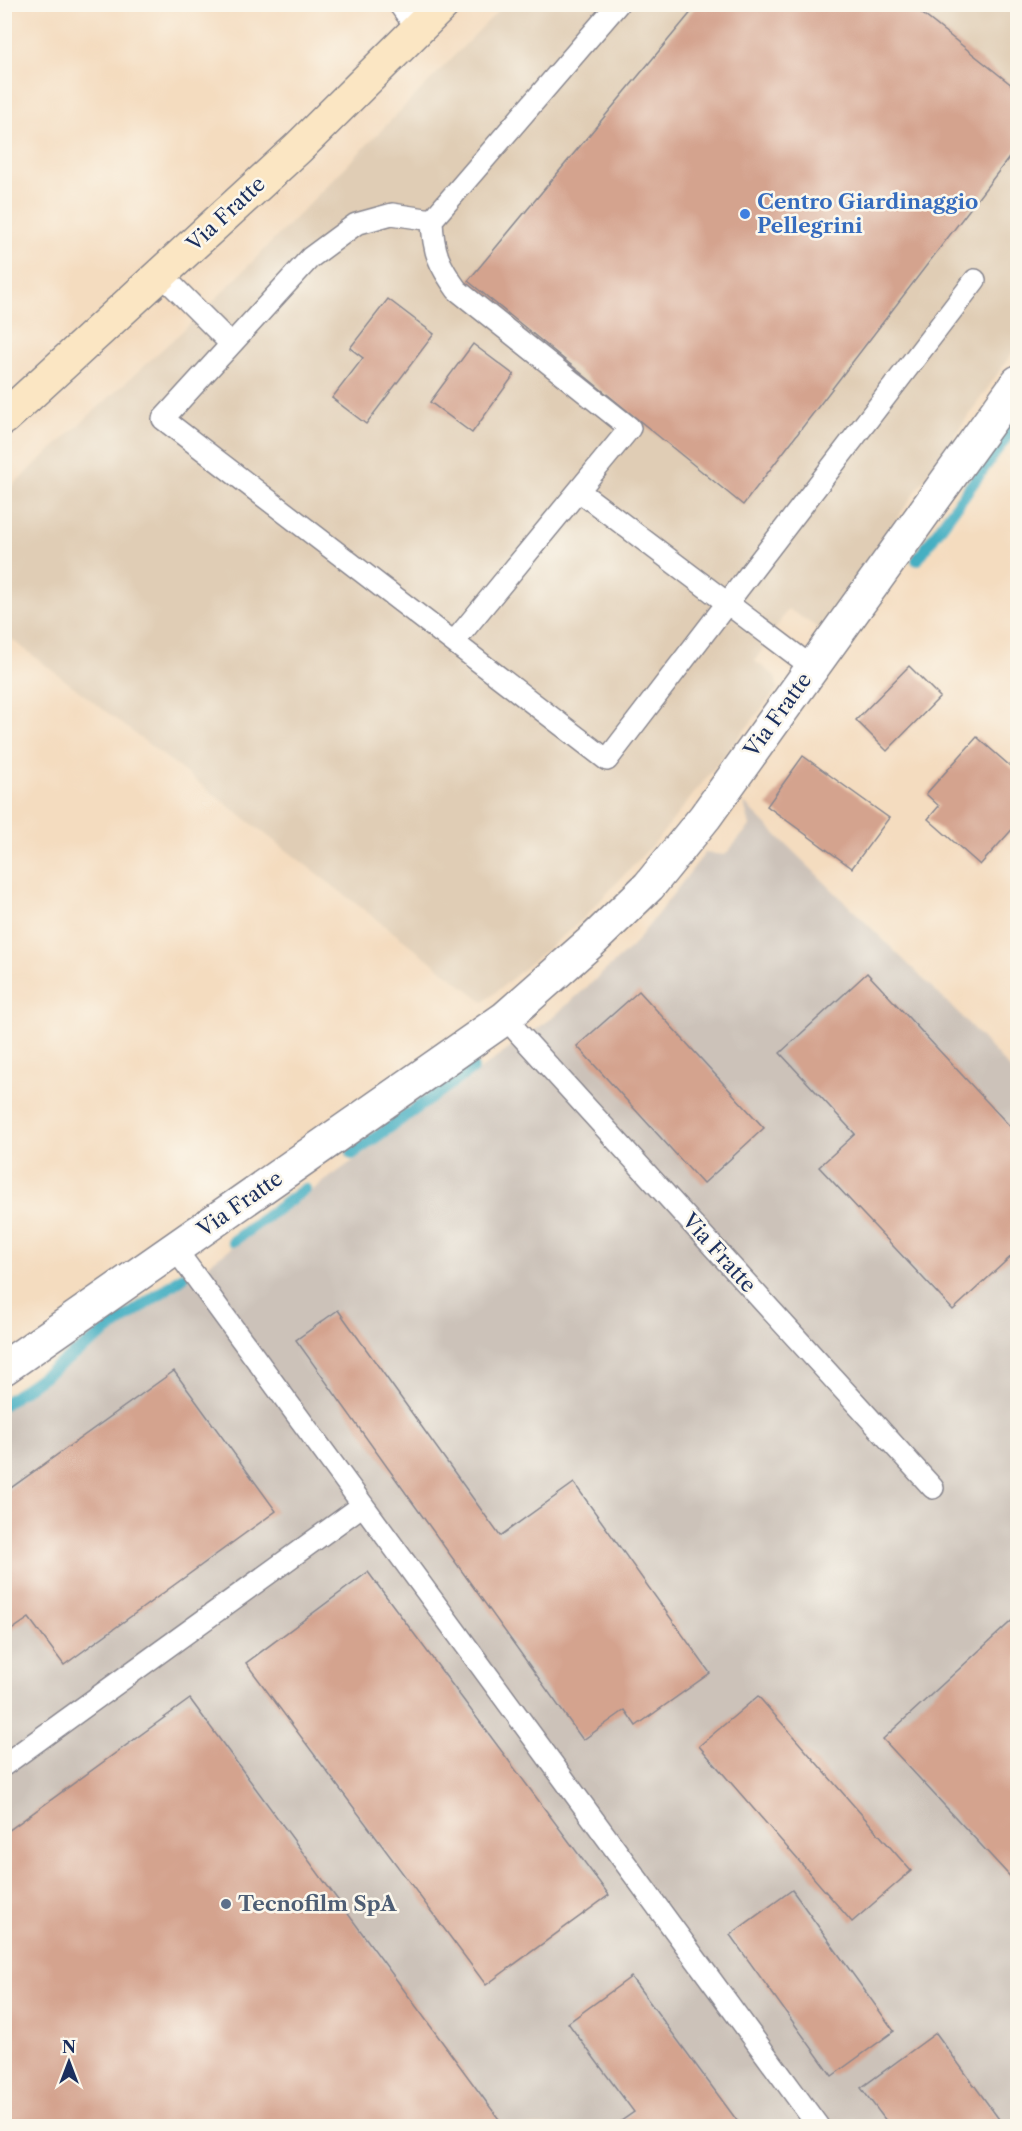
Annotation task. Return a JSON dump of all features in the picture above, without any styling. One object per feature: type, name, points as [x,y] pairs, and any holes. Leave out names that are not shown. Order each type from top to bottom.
[{"type":"main road","name":"Via Fratte","points":[[4,418],[298,148],[409,17],[443,4]]},
{"type":"street","name":"Via Fratte","points":[[4,1368],[505,1018],[590,944],[649,886],[705,817],[1017,382]]},
{"type":"lane","points":[[454,642],[630,428],[457,290],[442,269],[432,246],[432,220],[611,7]]},
{"type":"lane","points":[[432,220],[392,214],[356,224],[310,258],[163,419],[607,760],[975,279]]},
{"type":"lane","points":[[161,274],[231,344]]},
{"type":"lane","points":[[579,490],[813,668]]},
{"type":"lane","name":"Via Fratte","points":[[505,1018],[933,1488]]},
{"type":"lane","points":[[176,1250],[818,2127]]},
{"type":"lane","points":[[4,1765],[363,1505]]},
{"type":"shaded area","points":[[504,5],[1017,5],[1017,346],[820,629],[788,609],[755,661],[775,676],[778,688],[657,840],[582,920],[484,1002],[5,634],[5,492],[201,314]]},
{"type":"shaded area","points":[[744,803],[965,1020],[1017,1077],[1017,2126],[5,2126],[4,1411],[552,1018],[632,947],[705,853],[725,855],[750,826]]},
{"type":"building","name":"Centro Giardinaggio Pellegrini","points":[[698,4],[910,4],[1018,90],[1018,146],[743,505],[468,281]]},
{"type":"building","points":[[388,299],[434,334],[366,424],[332,398],[363,358],[350,348]]},
{"type":"building","points":[[473,344],[514,375],[472,433],[430,402]]},
{"type":"building","points":[[909,666],[940,697],[887,751],[856,720]]},
{"type":"building","points":[[977,737],[1018,773],[1018,823],[980,865],[928,819],[939,806],[926,794]]},
{"type":"building","points":[[803,756],[889,818],[852,868],[767,806]]},
{"type":"building","points":[[867,973],[1018,1135],[1018,1250],[953,1310],[819,1167],[855,1134],[780,1053]]},
{"type":"building","points":[[639,991],[764,1128],[703,1184],[577,1046]]},
{"type":"building","points":[[338,1310],[500,1536],[574,1483],[710,1673],[636,1726],[625,1710],[583,1740],[296,1340]]},
{"type":"building","points":[[174,1371],[276,1511],[64,1665],[29,1618],[4,1635],[4,1493]]},
{"type":"building","points":[[368,1572],[609,1895],[486,1985],[246,1663]]},
{"type":"building","points":[[1018,1615],[1018,1885],[883,1739]]},
{"type":"building","points":[[758,1696],[911,1871],[852,1922],[699,1746]]},
{"type":"building","points":[[190,1699],[504,2126],[6,2126],[4,1834]]},
{"type":"building","points":[[792,1890],[894,2031],[832,2076],[730,1935]]},
{"type":"building","points":[[631,1977],[741,2126],[614,2126],[634,2112],[568,2023]]},
{"type":"building","points":[[936,2033],[1004,2126],[890,2126],[861,2088]]},
{"type":"waterway","points":[[917,560],[1018,421]]},
{"type":"waterway","points":[[352,1154],[473,1068]]},
{"type":"waterway","points":[[233,1241],[305,1189]]},
{"type":"waterway","points":[[4,1404],[183,1277]]},
{"type":"place","name":"Centro Giardinaggio Pellegrini","points":[[745,214]]},
{"type":"place","name":"Tecnofilm SpA","points":[[226,1904]]}]
